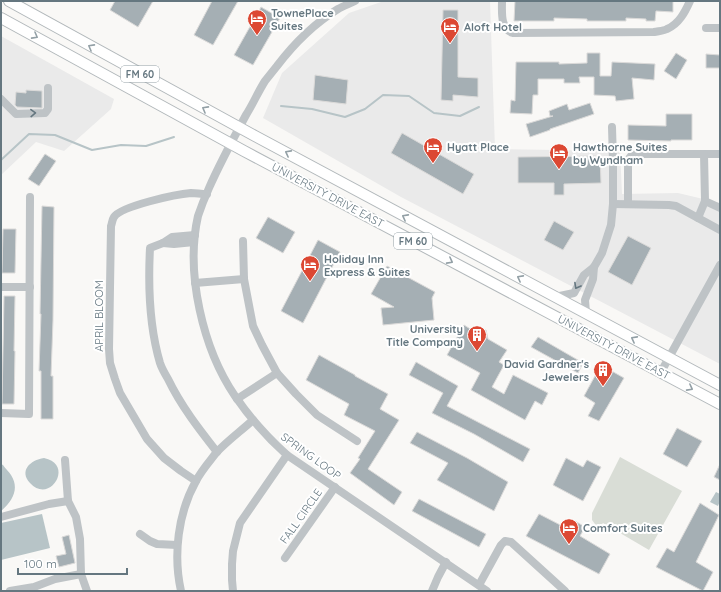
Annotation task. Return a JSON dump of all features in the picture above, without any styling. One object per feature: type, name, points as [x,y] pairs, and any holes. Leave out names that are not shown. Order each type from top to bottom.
[{"type":"main road","name":"UNIVERSITY DRIVE EAST","points":[[9,1],[239,127],[720,385]]},
{"type":"main road","name":"UNIVERSITY DRIVE EAST","points":[[1,18],[231,143],[720,404]]},
{"type":"main road","points":[[474,273],[481,257]]},
{"type":"street","name":"SPRING LOOP","points":[[355,1],[338,9],[314,26],[287,53],[266,80],[239,127],[217,170],[206,194],[199,216],[195,238],[195,283],[200,314],[212,351],[220,369],[237,399],[269,438],[287,454],[487,591]]},
{"type":"street","points":[[502,1],[504,24],[507,30],[513,33],[536,33],[654,32],[668,29],[678,21],[685,12],[690,1]]},
{"type":"street","points":[[706,28],[720,28]]},
{"type":"street","points":[[1,98],[16,114],[45,113],[48,109],[48,88]]},
{"type":"street","points":[[555,297],[574,293],[584,275],[594,267],[602,254],[611,225],[613,204],[612,127]]},
{"type":"street","points":[[628,204],[628,160],[631,156],[636,154],[720,154]]},
{"type":"street","points":[[698,218],[705,201],[704,154]]},
{"type":"street","name":"APRIL BLOOM","points":[[196,480],[164,458],[147,439],[114,380],[110,363],[109,349],[111,226],[113,218],[118,213],[128,208],[169,197],[191,193],[206,194]]},
{"type":"street","points":[[1,413],[29,414],[30,197]]},
{"type":"street","points":[[705,201],[720,208]]},
{"type":"street","points":[[613,204],[676,206],[720,230]]},
{"type":"street","points":[[195,238],[174,244],[163,243],[150,248],[149,271],[152,320],[160,364],[186,412],[217,452]]},
{"type":"street","points":[[243,241],[244,279],[253,326],[277,373],[317,415],[357,441]]},
{"type":"street","points":[[661,372],[720,265]]},
{"type":"street","points":[[586,314],[585,300],[593,279],[594,267]]},
{"type":"street","points":[[195,283],[244,279]]},
{"type":"street","points":[[1,287],[30,287]]},
{"type":"street","points":[[237,399],[277,373]]},
{"type":"street","points":[[181,591],[178,578],[177,545],[183,515],[196,480],[217,452],[253,420]]},
{"type":"street","points":[[233,591],[233,551],[240,523],[287,454]]},
{"type":"street","points":[[65,460],[68,501],[76,517],[80,539],[81,574],[87,591]]},
{"type":"street","name":"FALL CIRCLE","points":[[286,558],[335,487]]},
{"type":"street","points":[[1,517],[49,504],[68,501]]},
{"type":"street","points":[[140,534],[156,544],[177,545]]},
{"type":"street","points":[[479,585],[501,545],[505,541],[511,542],[565,591]]},
{"type":"street","points":[[432,591],[446,562]]},
{"type":"street","points":[[10,591],[81,574]]},
{"type":"shaded area","points":[[384,1],[490,1],[495,149],[620,151],[622,194],[678,193],[720,203],[720,364],[401,197],[263,118],[282,73],[349,13]]},
{"type":"shaded area","points":[[1,36],[114,99],[111,109],[64,151],[36,142],[1,175]]},
{"type":"shaded area","points":[[620,457],[682,491],[649,550],[603,523],[598,528],[592,520],[592,513]]},
{"type":"shaded area","points":[[44,458],[53,462],[58,468],[56,481],[45,489],[38,488],[30,483],[26,474],[26,470],[34,461]]},
{"type":"shaded area","points":[[1,464],[14,480],[15,490],[14,495],[8,504],[1,511]]},
{"type":"shaded area","points":[[716,492],[720,494],[718,506],[710,502]]},
{"type":"shaded area","points":[[42,514],[50,548],[1,560],[1,523]]},
{"type":"building","points":[[115,1],[153,1],[138,27],[110,10]]},
{"type":"building","points":[[212,1],[238,1],[213,45],[194,35]]},
{"type":"building","points":[[515,1],[673,1],[673,12],[656,11],[655,21],[626,18],[626,21],[587,21],[587,19],[554,18],[554,21],[514,21]]},
{"type":"building","name":"TownePlace Suites","points":[[261,7],[280,18],[253,65],[234,55]]},
{"type":"building","name":"Aloft Hotel","points":[[443,10],[458,10],[458,77],[478,78],[478,97],[453,95],[453,101],[441,100]]},
{"type":"building","points":[[587,53],[600,53],[600,76],[611,76],[612,62],[655,64],[654,80],[632,78],[634,99],[616,101],[615,96],[594,95],[594,77],[579,77],[580,83],[564,83],[564,79],[538,79],[538,95],[533,95],[532,114],[510,113],[511,100],[515,101],[516,62],[559,62],[559,64],[587,63]]},
{"type":"building","points":[[676,53],[687,60],[676,79],[664,71]]},
{"type":"building","points":[[706,54],[720,55],[720,68],[706,68]]},
{"type":"building","points":[[315,75],[348,80],[346,104],[313,100]]},
{"type":"building","points":[[26,90],[42,91],[42,108],[17,107],[15,105],[16,92],[26,93]]},
{"type":"building","points":[[590,103],[594,114],[530,137],[526,124],[553,116],[550,116],[549,111],[567,104],[569,110]]},
{"type":"building","points":[[666,114],[692,114],[692,140],[628,140],[628,125],[666,126]]},
{"type":"building","name":"Hyatt Place","points":[[402,133],[474,174],[463,194],[391,153]]},
{"type":"building","points":[[45,154],[56,161],[39,186],[28,179]]},
{"type":"building","name":"Hawthorne Suites by Wyndham","points":[[600,156],[601,183],[564,184],[564,195],[554,195],[554,183],[518,183],[518,157]]},
{"type":"building","points":[[42,206],[54,207],[51,376],[53,376],[53,419],[41,419],[41,371],[39,371]]},
{"type":"building","points":[[268,217],[295,232],[283,253],[256,238]]},
{"type":"building","points":[[554,221],[574,232],[563,250],[544,240]]},
{"type":"building","points":[[3,229],[16,229],[15,273],[2,273]]},
{"type":"building","points":[[628,236],[651,248],[632,285],[608,272]]},
{"type":"building","name":"Holiday Inn Express & Suites","points":[[318,240],[340,252],[303,323],[281,311]]},
{"type":"building","points":[[387,266],[435,292],[432,298],[434,320],[383,325],[381,308],[394,307],[371,294]]},
{"type":"building","points":[[4,296],[15,296],[14,404],[2,404]]},
{"type":"building","points":[[464,325],[475,332],[486,330],[488,339],[507,350],[499,362],[504,365],[492,387],[504,394],[513,375],[548,393],[542,405],[535,401],[525,420],[471,390],[480,373],[447,355]]},
{"type":"building","points":[[538,337],[583,363],[578,373],[531,347]]},
{"type":"building","points":[[319,355],[388,394],[380,409],[399,420],[368,469],[402,492],[394,505],[350,473],[360,459],[358,458],[375,431],[344,415],[349,404],[306,380]]},
{"type":"building","points":[[416,362],[458,386],[447,406],[530,449],[523,462],[474,434],[432,413],[443,393],[409,375]]},
{"type":"building","name":"David Gardner's Jewelers","points":[[601,365],[624,378],[599,421],[588,416],[595,403],[584,396]]},
{"type":"building","points":[[677,428],[702,441],[687,467],[663,454]]},
{"type":"building","points":[[417,432],[467,458],[508,482],[494,511],[437,480],[448,463],[410,443]]},
{"type":"building","points":[[566,458],[583,467],[587,460],[601,467],[583,501],[553,485]]},
{"type":"building","points":[[720,464],[720,480],[714,477]]},
{"type":"building","points":[[419,499],[486,534],[479,547],[412,511]]},
{"type":"building","points":[[700,503],[719,515],[696,562],[713,572],[703,591],[656,567],[667,548],[674,552]]},
{"type":"building","name":"Comfort Suites","points":[[539,514],[570,530],[575,521],[585,527],[580,536],[610,554],[599,574],[526,536]]},
{"type":"building","points":[[69,535],[75,563],[59,567],[56,556],[66,554],[62,537]]},
{"type":"waterway","points":[[281,106],[312,109],[345,117],[365,109],[383,95],[409,96],[434,113],[460,116],[479,107]]},
{"type":"waterway","points":[[1,160],[29,134],[55,135],[92,150],[121,145],[146,146],[174,137]]},
{"type":"place","name":"TownePlace Suites","points":[[257,36]]},
{"type":"place","name":"Aloft Hotel","points":[[450,44]]},
{"type":"place","name":"Hyatt Place","points":[[433,164]]},
{"type":"place","name":"Hawthorne Suites by Wyndham","points":[[559,170]]},
{"type":"place","name":"Holiday Inn Express & Suites","points":[[310,282]]},
{"type":"place","name":"University Title Company","points":[[477,352]]},
{"type":"place","name":"David Gardner's Jewelers","points":[[603,387]]},
{"type":"place","name":"Comfort Suites","points":[[569,545]]}]
